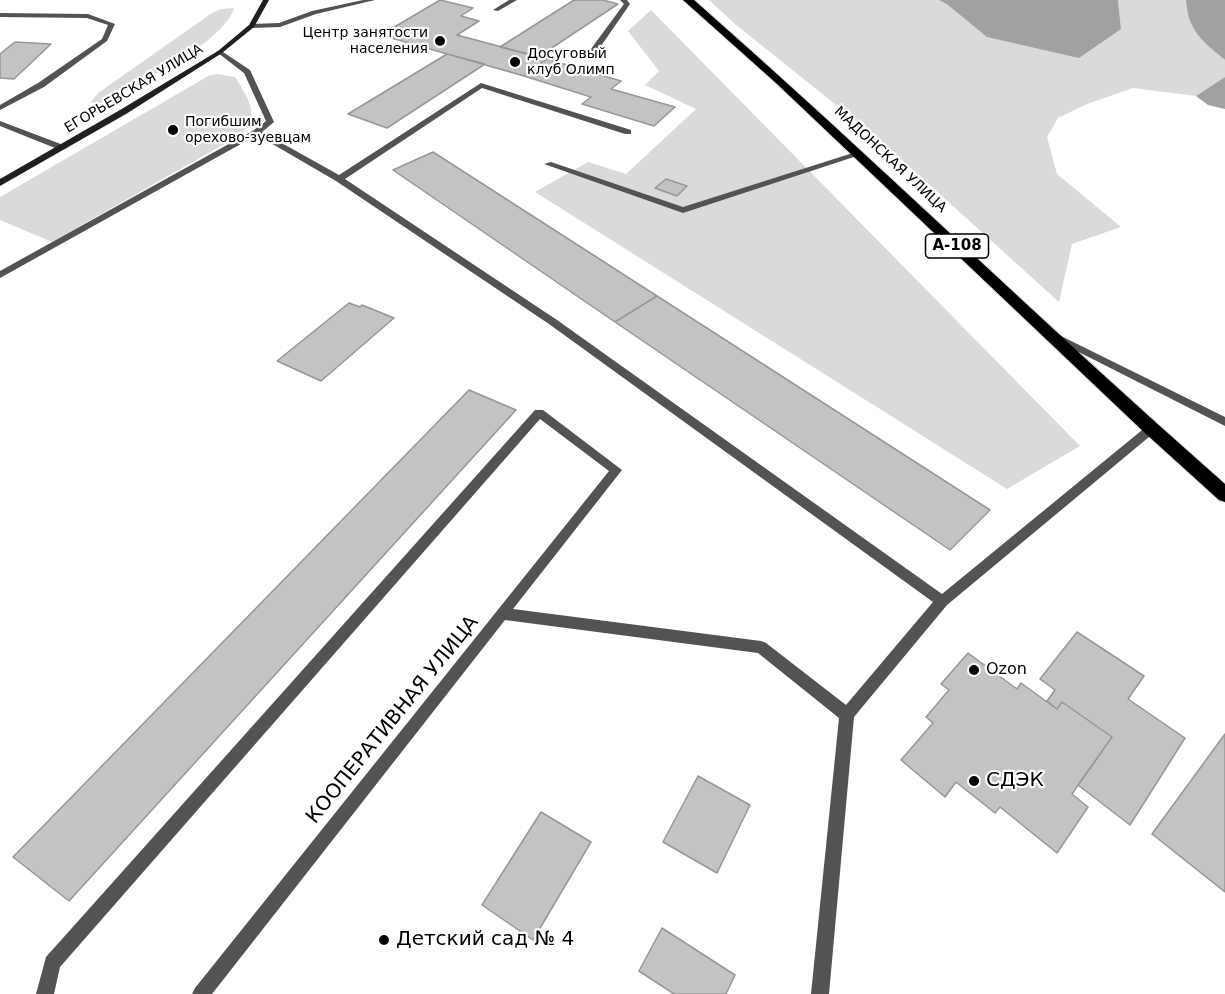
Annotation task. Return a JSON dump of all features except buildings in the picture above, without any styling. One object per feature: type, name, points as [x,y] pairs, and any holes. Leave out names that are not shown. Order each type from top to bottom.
[{"type":"highway","name":"МАДОНСКАЯ УЛИЦА","points":[[688,0],[780,81],[1150,429],[1225,495]]},
{"type":"main road","name":"ЕГОРЬЕВСКАЯ УЛИЦА","points":[[0,183],[63,148],[220,52],[252,26],[266,0]]},
{"type":"lane","points":[[252,26],[280,25],[315,12],[372,0]]},
{"type":"lane","points":[[496,10],[514,0]]},
{"type":"lane","points":[[590,57],[627,4],[623,0]]},
{"type":"lane","points":[[0,15],[88,15],[112,24],[105,40],[41,85],[0,108]]},
{"type":"lane","points":[[0,274],[257,132],[270,122],[247,72],[220,52]]},
{"type":"lane","points":[[339,179],[481,86],[628,132]]},
{"type":"lane","points":[[0,123],[63,148]]},
{"type":"lane","points":[[257,132],[339,179],[553,322],[942,601]]},
{"type":"lane","points":[[548,164],[683,210],[859,154]]},
{"type":"lane","points":[[1050,333],[1225,422]]},
{"type":"lane","name":"КООПЕРАТИВНАЯ УЛИЦА","points":[[45,994],[52,963],[539,413],[616,470],[505,614],[201,994]]},
{"type":"lane","points":[[820,994],[847,715],[942,601],[1150,429]]},
{"type":"lane","points":[[505,614],[761,647],[847,715]]},
{"type":"shaded area","points":[[709,0],[939,0],[948,5],[1121,29],[1118,0],[1186,0],[1193,28],[1209,47],[1225,60],[1225,77],[1196,96],[1133,88],[1087,104],[1058,118],[1047,137],[1057,174],[1121,227],[1072,244],[1059,302],[881,141],[735,24]]},
{"type":"shaded area","points":[[939,0],[1118,0],[1121,29],[1079,58],[987,37]]},
{"type":"shaded area","points":[[1186,0],[1225,0],[1225,60],[1209,47],[1193,28]]},
{"type":"shaded area","points":[[234,8],[227,22],[214,35],[177,62],[104,102],[96,104],[91,102],[98,93],[212,13],[221,9]]},
{"type":"shaded area","points":[[651,10],[1080,446],[1007,489],[535,192],[588,162],[626,174],[696,109],[645,85],[659,71],[628,31]]},
{"type":"shaded area","points":[[210,75],[235,77],[251,107],[251,121],[240,135],[52,242],[0,220],[0,197]]},
{"type":"shaded area","points":[[1225,77],[1225,109],[1208,105],[1196,96]]},
{"type":"place","name":"Центр занятости населения","points":[[440,41]]},
{"type":"place","name":"Досуговый клуб Олимп","points":[[515,62]]},
{"type":"place","name":"Погибшим орехово-зуевцам","points":[[173,130]]},
{"type":"place","name":"Ozon","points":[[974,670]]},
{"type":"place","name":"СДЭК","points":[[974,781]]},
{"type":"place","name":"Детский сад № 4","points":[[384,940]]}]
